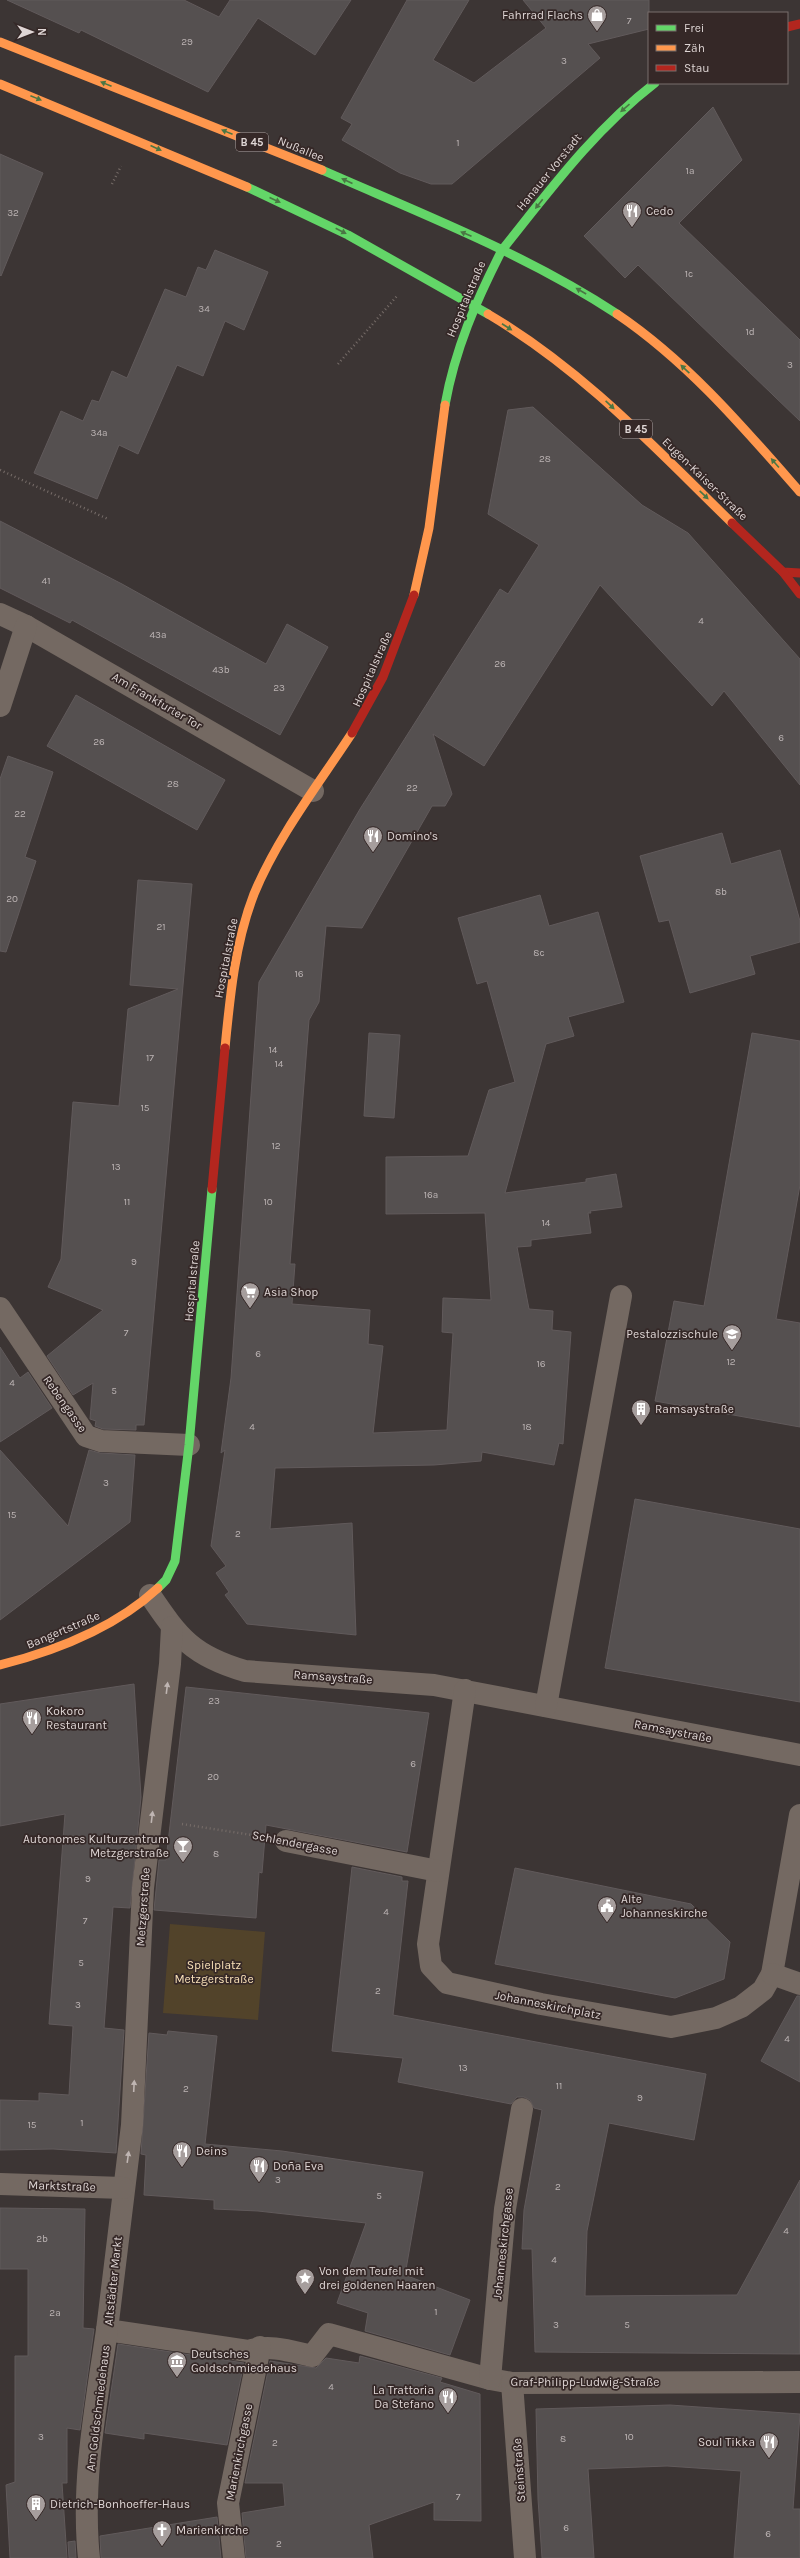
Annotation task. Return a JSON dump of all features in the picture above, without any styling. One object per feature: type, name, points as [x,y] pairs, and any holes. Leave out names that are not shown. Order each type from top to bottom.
[{"type":"main road","points":[[788,27],[800,24]]},
{"type":"main road","name":"Nußallee","points":[[0,42],[316,167],[502,250]]},
{"type":"main road","name":"B 45","points":[[0,84],[136,138],[306,214],[406,265],[474,306]]},
{"type":"main road","name":"Hanauer Vorstadt","points":[[502,250],[577,153],[607,123],[655,84]]},
{"type":"main road","name":"Hospitalstraße","points":[[150,1595],[166,1580],[175,1561],[189,1445],[231,984],[242,926],[266,868],[313,792],[363,718],[393,655],[411,605],[425,552],[447,401],[456,356],[474,306],[502,250]]},
{"type":"main road","name":"B 45","points":[[502,250],[583,292],[637,328],[737,419],[800,492]]},
{"type":"main road","name":"Eugen-Kaiser-Straße","points":[[474,306],[560,361],[635,428],[783,572],[800,594]]},
{"type":"main road","points":[[783,572],[800,573]]},
{"type":"main road","name":"Bangertstraße","points":[[0,1665],[31,1657],[106,1625],[150,1595]]},
{"type":"street","name":"Am Frankfurter Tor","points":[[0,614],[26,626],[313,792]]},
{"type":"street","points":[[0,706],[26,626]]},
{"type":"street","points":[[546,1706],[621,1296]]},
{"type":"street","name":"Rebengasse","points":[[0,1308],[86,1436],[101,1441],[189,1445]]},
{"type":"street","name":"Ramsaystraße","points":[[150,1595],[172,1627],[197,1652],[217,1663],[245,1671],[383,1680],[465,1690],[800,1755]]},
{"type":"street","name":"Metzgerstraße","points":[[123,2188],[132,2126],[143,1888],[170,1664],[172,1627]]},
{"type":"street","name":"Johanneskirchplatz","points":[[465,1690],[428,1944],[431,1966],[447,1983],[463,1988],[671,2028],[716,2018],[741,2007],[763,1990],[772,1974],[800,1815]]},
{"type":"street","name":"Schlendergasse","points":[[286,1841],[438,1871]]},
{"type":"street","points":[[772,1974],[800,1984]]},
{"type":"street","name":"Johanneskirchgasse","points":[[490,2380],[505,2209],[522,2109]]},
{"type":"street","name":"Marktstraße","points":[[0,2184],[123,2188]]},
{"type":"street","name":"Altstädter Markt","points":[[123,2188],[107,2330],[248,2351],[260,2347],[312,2356],[329,2334]]},
{"type":"street","name":"Am Goldschmiedehaus","points":[[89,2558],[86,2529],[92,2431],[107,2330]]},
{"type":"street","name":"Graf-Philipp-Ludwig-Straße","points":[[329,2334],[490,2380],[512,2383],[800,2382]]},
{"type":"street","name":"Marienkirchgasse","points":[[234,2558],[228,2503],[260,2347]]},
{"type":"street","name":"Steinstraße","points":[[512,2383],[525,2558]]},
{"type":"path","points":[[338,364],[397,296]]},
{"type":"path","points":[[0,470],[108,519]]},
{"type":"path","name":"Schlendergasse","points":[[152,1820],[286,1841]]},
{"type":"green space","name":"Spielplatz Metzgerstraße","points":[[170,1924],[265,1932],[258,2020],[163,2013]]},
{"type":"building","points":[[7,0],[184,0],[219,17],[230,0],[351,0],[315,55],[258,18],[208,92],[81,30],[79,33]]},
{"type":"building","points":[[407,0],[469,0],[433,60],[474,83],[546,28],[523,0],[649,0],[648,29],[588,44],[600,58],[452,184],[431,184],[400,173],[342,140],[352,124],[341,118]]},
{"type":"building","points":[[713,107],[742,160],[679,223],[800,340],[800,421],[638,265],[625,278],[584,236]]},
{"type":"building","points":[[0,154],[43,173],[1,276],[0,275]]},
{"type":"building","points":[[215,250],[268,272],[244,330],[225,321],[203,376],[177,365],[138,454],[119,445],[97,499],[34,473],[61,411],[83,421],[92,400],[99,402],[112,371],[127,378],[165,289],[186,297],[198,267],[206,270]]},
{"type":"building","points":[[533,407],[642,505],[688,533],[800,659],[800,785],[724,691],[712,706],[600,585],[484,766],[433,734],[452,794],[445,806],[432,806],[362,928],[326,926],[319,1002],[309,1020],[290,1264],[295,1264],[292,1304],[370,1310],[368,1344],[383,1346],[373,1433],[447,1430],[453,1333],[442,1332],[443,1298],[491,1300],[485,1213],[386,1214],[386,1157],[468,1156],[489,1090],[515,1082],[487,981],[477,984],[458,918],[540,895],[549,926],[598,912],[624,1002],[568,1017],[574,1036],[546,1044],[505,1193],[586,1182],[586,1179],[616,1174],[622,1207],[590,1211],[591,1213],[588,1213],[591,1233],[531,1240],[531,1246],[517,1247],[529,1309],[553,1311],[552,1330],[571,1332],[563,1444],[559,1443],[554,1465],[482,1452],[481,1461],[434,1465],[275,1468],[270,1529],[352,1523],[356,1635],[247,1624],[225,1595],[229,1592],[216,1573],[226,1566],[211,1546],[225,1450],[221,1453],[231,1378],[259,982],[360,809],[500,589],[508,594],[539,545],[488,514],[508,410]]},
{"type":"building","points":[[0,521],[122,584],[266,664],[287,624],[328,647],[280,735],[72,620],[70,623],[0,588]]},
{"type":"building","points":[[76,695],[225,780],[197,830],[47,746]]},
{"type":"building","points":[[8,756],[53,772],[25,857],[36,861],[6,952],[0,951],[0,779]]},
{"type":"building","points":[[722,833],[731,864],[780,850],[800,921],[800,942],[750,956],[755,974],[690,993],[669,920],[659,922],[640,856]]},
{"type":"building","points":[[138,880],[192,884],[144,1425],[136,1425],[136,1430],[103,1429],[95,1426],[96,1421],[90,1419],[93,1383],[73,1395],[47,1356],[103,1310],[48,1287],[61,1259],[73,1102],[119,1106],[128,1009],[178,989],[130,985]]},
{"type":"building","points":[[369,1033],[400,1035],[394,1118],[364,1116]]},
{"type":"building","points":[[752,1033],[800,1041],[800,1185],[776,1319],[800,1323],[800,1427],[655,1401],[674,1301],[704,1306]]},
{"type":"building","points":[[0,1347],[20,1378],[28,1372],[52,1408],[0,1442]]},
{"type":"building","points":[[0,1450],[68,1526],[89,1450],[100,1453],[135,1455],[130,1522],[0,1620]]},
{"type":"building","points":[[635,1499],[800,1529],[800,1702],[605,1668]]},
{"type":"building","points":[[134,1684],[141,1797],[130,1908],[113,1907],[104,2028],[124,2030],[116,2153],[53,2149],[0,2150],[0,2100],[39,2101],[39,2093],[69,2095],[73,2026],[49,2024],[65,1814],[0,1826],[0,1704]]},
{"type":"building","points":[[186,1687],[429,1713],[407,1852],[266,1825],[262,1873],[259,1872],[256,1918],[154,1910],[159,1860],[166,1860]]},
{"type":"building","points":[[352,1867],[402,1877],[402,1881],[408,1881],[393,2015],[706,2074],[694,2140],[609,2123],[587,2231],[585,2296],[737,2295],[800,2180],[800,2354],[535,2352],[532,2249],[522,2249],[524,2210],[542,2110],[534,2108],[530,2100],[524,2097],[517,2097],[511,2104],[398,2082],[403,2058],[332,2051]]},
{"type":"building","name":"Alte Johanneskirche","points":[[515,1868],[691,1904],[730,1942],[724,1979],[675,1998],[495,1964]]},
{"type":"building","points":[[797,1996],[800,1996],[800,2082],[761,2061]]},
{"type":"building","points":[[168,2031],[217,2036],[205,2144],[282,2151],[423,2172],[405,2275],[470,2300],[450,2355],[365,2331],[368,2313],[337,2303],[366,2223],[258,2211],[214,2209],[214,2200],[144,2195],[146,2155],[141,2154],[149,2033],[167,2035]]},
{"type":"building","points":[[0,2208],[85,2209],[83,2328],[94,2329],[80,2430],[67,2428],[67,2483],[62,2483],[67,2558],[10,2558],[6,2485],[15,2482],[15,2356],[28,2356],[28,2269],[0,2269]]},
{"type":"building","name":"Deutsches Goldschmiedehaus","points":[[118,2344],[244,2363],[227,2445],[144,2433],[144,2439],[105,2433]]},
{"type":"building","points":[[360,2356],[442,2378],[440,2382],[480,2394],[481,2521],[434,2520],[434,2502],[369,2525],[373,2558],[246,2558],[242,2513],[285,2506],[283,2483],[245,2483],[270,2361],[316,2368],[326,2358],[359,2363]]},
{"type":"building","points":[[670,2405],[800,2414],[793,2509],[800,2509],[800,2558],[734,2558],[741,2471],[667,2466],[588,2469],[594,2558],[542,2558],[538,2499],[536,2409]]},
{"type":"building","name":"Marienkirche","points":[[217,2517],[221,2558],[101,2558],[100,2536]]},
{"type":"building","points":[[75,2541],[76,2558],[69,2558],[68,2542]]},
{"type":"traffic: fast","points":[[502,250],[555,183],[592,141],[612,120],[654,84]]},
{"type":"traffic: fast","points":[[322,170],[473,236],[547,272],[617,314]]},
{"type":"traffic: fast","points":[[247,187],[348,235],[488,314]]},
{"type":"traffic: fast","points":[[445,405],[454,364],[475,307],[502,250]]},
{"type":"traffic: fast","points":[[158,1588],[166,1580],[175,1561],[189,1445],[212,1189]]},
{"type":"traffic: slow","points":[[0,42],[322,170]]},
{"type":"traffic: slow","points":[[0,84],[247,187]]},
{"type":"traffic: slow","points":[[488,314],[523,336],[587,385],[645,438],[732,523]]},
{"type":"traffic: slow","points":[[617,314],[668,353],[714,397],[800,492]]},
{"type":"traffic: slow","points":[[414,595],[429,528],[445,405]]},
{"type":"traffic: slow","points":[[225,1048],[234,970],[242,931],[254,894],[287,831],[352,733]]},
{"type":"traffic: slow","points":[[0,1665],[42,1653],[84,1636],[123,1615],[158,1588]]},
{"type":"traffic: jam","points":[[788,27],[800,24]]},
{"type":"traffic: jam","points":[[732,523],[783,572],[800,573]]},
{"type":"traffic: jam","points":[[783,572],[800,594]]},
{"type":"traffic: jam","points":[[352,733],[383,677],[414,595]]},
{"type":"traffic: jam","points":[[212,1189],[225,1048]]},
{"type":"place","name":"Fahrrad Flachs","points":[[597,32]]},
{"type":"place","name":"Cedo","points":[[632,228]]},
{"type":"place","name":"Domino's","points":[[373,853]]},
{"type":"place","name":"Asia Shop","points":[[250,1309]]},
{"type":"place","name":"Pestalozzischule","points":[[732,1351]]},
{"type":"place","name":"Ramsaystraße","points":[[641,1426]]},
{"type":"place","name":"Kokoro Restaurant","points":[[32,1735]]},
{"type":"place","name":"Autonomes Kulturzentrum Metzgerstraße","points":[[183,1863]]},
{"type":"place","name":"Alte Johanneskirche","points":[[607,1923]]},
{"type":"place","name":"Deins","points":[[182,2168]]},
{"type":"place","name":"Doña Eva","points":[[259,2183]]},
{"type":"place","name":"Von dem Teufel mit drei goldenen Haaren","points":[[305,2295]]},
{"type":"place","name":"Deutsches Goldschmiedehaus","points":[[177,2378]]},
{"type":"place","name":"La Trattoria Da Stefano","points":[[448,2414]]},
{"type":"place","name":"Soul Tikka","points":[[769,2459]]},
{"type":"place","name":"Dietrich-Bonhoeffer-Haus","points":[[36,2521]]},
{"type":"place","name":"Marienkirche","points":[[162,2547]]}]
